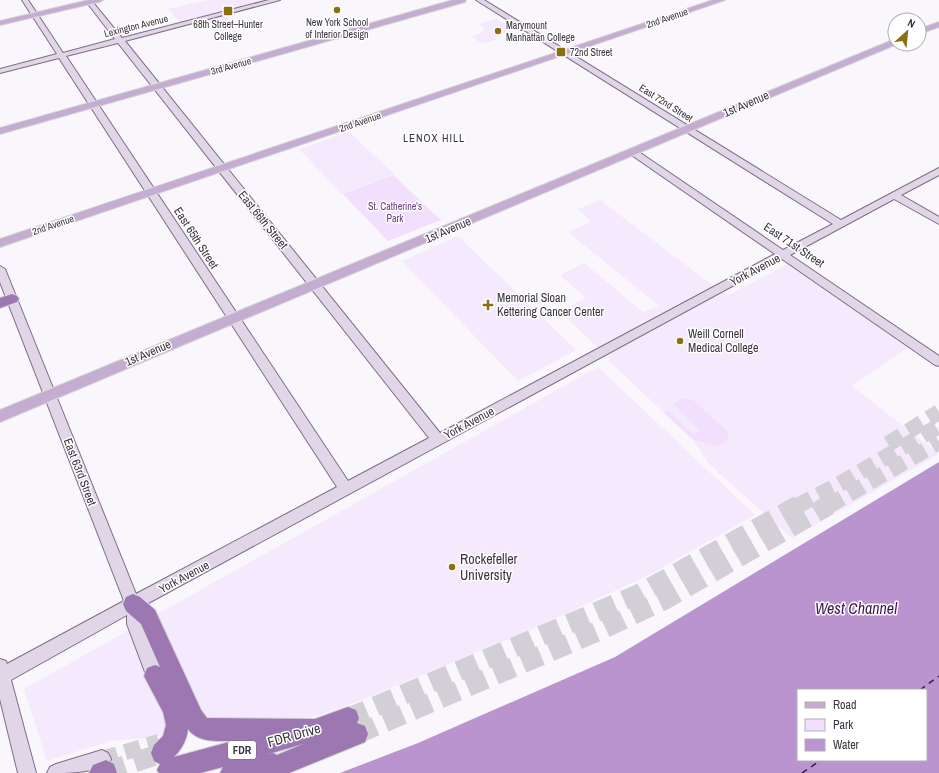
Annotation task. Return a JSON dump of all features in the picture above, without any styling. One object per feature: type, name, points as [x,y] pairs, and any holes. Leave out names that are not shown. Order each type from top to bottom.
[{"type":"highway","points":[[133,604],[148,617],[193,718],[200,727],[211,730],[315,730]]},
{"type":"highway","name":"FDR Drive","points":[[155,676],[174,713],[178,726],[177,736],[163,755],[315,730],[353,726],[284,763],[261,773]]},
{"type":"highway","points":[[232,773],[284,763]]},
{"type":"main road","name":"East 65th Street","points":[[25,0],[346,489]]},
{"type":"main road","points":[[0,23],[78,0]]},
{"type":"main road","points":[[0,18],[99,0]]},
{"type":"main road","name":"Lexington Avenue","points":[[0,71],[277,0]]},
{"type":"main road","name":"3rd Avenue","points":[[0,131],[462,0]]},
{"type":"main road","name":"East 72nd Street","points":[[479,0],[841,224]]},
{"type":"main road","name":"2nd Avenue","points":[[0,243],[720,0]]},
{"type":"main road","name":"East 66th Street","points":[[89,1],[438,440]]},
{"type":"main road","points":[[927,29],[939,24]]},
{"type":"main road","name":"1st Avenue","points":[[0,416],[887,45]]},
{"type":"main road","name":"East 71st Street","points":[[633,152],[784,254],[939,362]]},
{"type":"main road","name":"York Avenue","points":[[1,673],[133,604],[939,171]]},
{"type":"main road","points":[[894,196],[939,221]]},
{"type":"main road","name":"East 63rd Street","points":[[0,269],[6,301],[50,395],[133,604],[135,624],[155,676]]},
{"type":"main road","points":[[1,673],[27,773]]},
{"type":"main road","points":[[56,773],[103,768]]},
{"type":"shaded area","points":[[207,0],[269,0],[222,12],[236,27],[217,32],[202,16],[180,22],[168,9]]},
{"type":"shaded area","name":"Marymount Manhattan College","points":[[497,19],[515,30],[494,37],[497,39],[482,44],[471,36],[484,32],[482,30],[485,28],[479,24]]},
{"type":"shaded area","points":[[349,132],[394,174],[342,194],[299,149]]},
{"type":"shaded area","points":[[600,200],[727,296],[788,264],[910,346],[852,386],[939,454],[792,538],[710,465],[694,441],[609,361],[611,360],[559,311],[586,298],[560,275],[584,263],[643,312],[659,306],[568,232],[591,222],[578,209]]},
{"type":"shaded area","name":"Memorial Sloan Kettering Cancer Center","points":[[458,236],[576,350],[518,381],[402,261]]},
{"type":"shaded area","name":"Rockefeller University","points":[[598,367],[755,515],[647,576],[528,631],[359,701],[301,721],[200,727],[155,737],[110,741],[47,761],[24,689]]},
{"type":"green space","name":"St. Catherine's Park","points":[[393,175],[441,220],[388,241],[343,194]]},
{"type":"green space","points":[[684,398],[693,400],[728,432],[728,439],[719,446],[694,440],[664,413],[668,411],[693,434],[700,430],[673,404]]},
{"type":"water","name":"West Channel","points":[[939,462],[939,773],[340,773],[418,743],[615,657]]},
{"type":"ferry route","points":[[921,689],[939,676]]},
{"type":"ferry route","points":[[802,773],[820,761]]},
{"type":"tunnel","points":[[888,444],[939,412]]},
{"type":"tunnel","points":[[797,506],[838,485],[939,426]]},
{"type":"tunnel","points":[[828,506],[939,442]]},
{"type":"tunnel","points":[[348,718],[639,594],[799,505]]},
{"type":"tunnel","points":[[357,734],[603,629],[664,600],[829,505]]},
{"type":"tunnel","points":[[102,759],[159,742]]},
{"type":"tunnel","points":[[106,772],[162,753]]},
{"type":"place","name":"New York School of Interior Design","points":[[337,10]]},
{"type":"place","name":"68th Street–Hunter College","points":[[228,11]]},
{"type":"place","name":"Marymount Manhattan College","points":[[498,31]]},
{"type":"place","name":"72nd Street","points":[[561,52]]},
{"type":"place","name":"Memorial Sloan Kettering Cancer Center","points":[[488,305]]},
{"type":"place","name":"Weill Cornell Medical College","points":[[680,341]]},
{"type":"place","name":"Rockefeller University","points":[[452,567]]},
{"type":"district","name":"LENOX HILL","points":[[434,138]]}]
